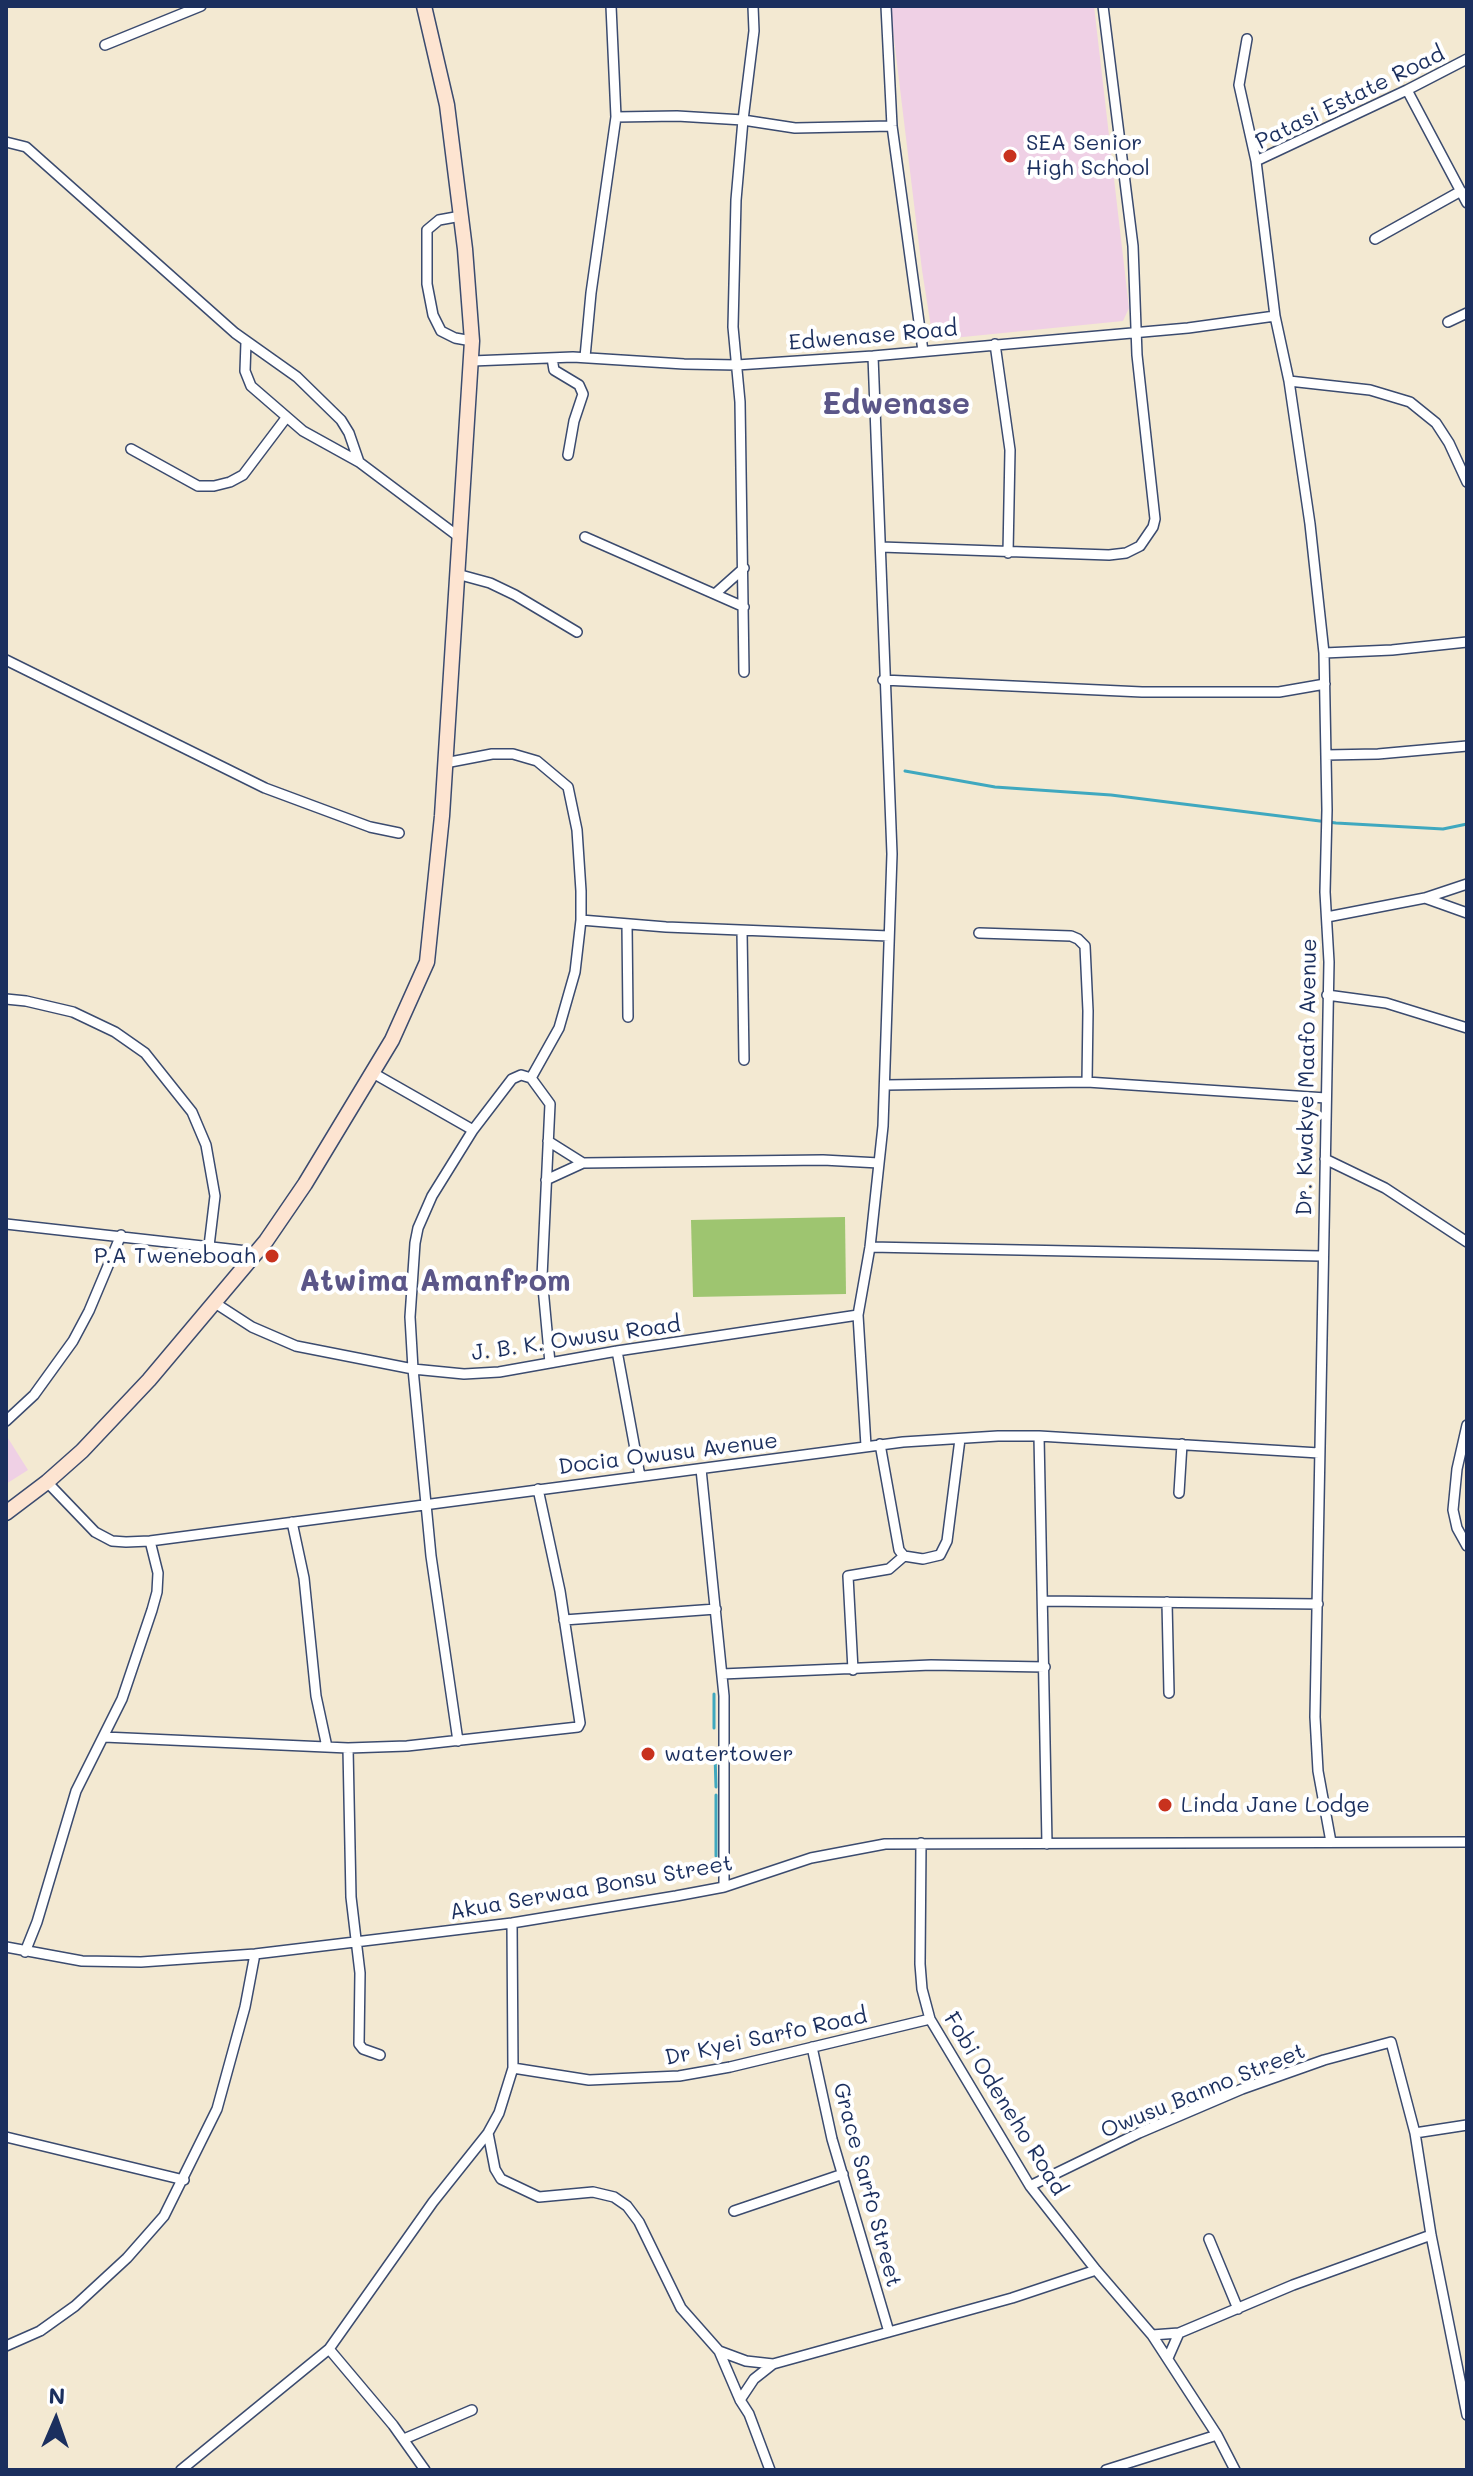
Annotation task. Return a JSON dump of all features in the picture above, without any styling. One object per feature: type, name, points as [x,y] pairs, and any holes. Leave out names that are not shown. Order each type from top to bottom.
[{"type":"street","points":[[105,45],[201,6]]},
{"type":"street","points":[[6,1513],[82,1451],[149,1380],[256,1252],[305,1184],[373,1073],[412,999],[427,962],[445,763],[472,341],[447,105],[424,6]]},
{"type":"street","points":[[585,357],[616,117],[611,6]]},
{"type":"street","points":[[744,672],[744,568],[733,313],[736,200],[754,31],[753,6]]},
{"type":"street","points":[[886,6],[892,126],[923,351]]},
{"type":"street","points":[[881,547],[1109,555],[1134,550],[1146,541],[1155,519],[1136,332],[1133,246],[1103,6]]},
{"type":"street","points":[[1247,39],[1239,85],[1256,161]]},
{"type":"street","name":"Patasi Estate Road","points":[[1275,316],[1256,161],[1467,59]]},
{"type":"street","points":[[1407,90],[1467,203]]},
{"type":"street","points":[[616,117],[677,116],[743,120],[795,128],[892,126]]},
{"type":"street","points":[[6,142],[26,147],[246,342],[297,377],[341,420],[353,441],[359,462]]},
{"type":"street","points":[[1375,239],[1461,191]]},
{"type":"street","points":[[461,216],[439,220],[430,226],[426,237],[426,269],[433,315],[441,331],[472,341]]},
{"type":"street","points":[[1448,322],[1467,313]]},
{"type":"street","name":"Edwenase Road","points":[[472,361],[585,357],[737,365],[873,356],[1237,323],[1275,316]]},
{"type":"street","name":"Dr. Kwakye Maafo Avenue","points":[[1275,316],[1289,381],[1310,524],[1324,653],[1329,962],[1321,1256],[1315,1735],[1331,1842]]},
{"type":"street","points":[[246,342],[245,371],[248,382],[286,418],[319,441],[359,462],[459,537]]},
{"type":"street","points":[[995,344],[1010,450],[1008,553]]},
{"type":"street","points":[[866,1446],[858,1315],[870,1247],[886,1085],[891,799],[883,680],[873,356]]},
{"type":"street","points":[[552,358],[554,370],[576,382],[583,394],[568,455]]},
{"type":"street","points":[[1289,381],[1370,390],[1410,402],[1436,423],[1467,482]]},
{"type":"street","points":[[131,449],[198,486],[214,486],[230,482],[253,466],[286,418]]},
{"type":"street","points":[[585,537],[744,607]]},
{"type":"street","points":[[716,593],[744,568]]},
{"type":"street","points":[[457,574],[504,589],[577,632]]},
{"type":"street","points":[[1324,653],[1467,642]]},
{"type":"street","points":[[6,660],[265,788],[370,827],[399,833]]},
{"type":"street","points":[[883,680],[1142,692],[1279,692],[1325,684]]},
{"type":"street","points":[[1326,755],[1467,746]]},
{"type":"street","points":[[445,763],[492,754],[513,754],[537,761],[568,787],[577,830],[581,920],[570,996],[559,1028],[531,1078]]},
{"type":"street","points":[[1327,917],[1425,898],[1467,884]]},
{"type":"street","points":[[1425,898],[1467,913]]},
{"type":"street","points":[[581,920],[742,931],[889,936]]},
{"type":"street","points":[[627,924],[628,1017]]},
{"type":"street","points":[[742,931],[744,1060]]},
{"type":"street","points":[[979,933],[1071,936],[1085,946],[1087,1082]]},
{"type":"street","points":[[1327,995],[1369,999],[1403,1007],[1467,1028]]},
{"type":"street","points":[[6,999],[61,1008],[105,1026],[139,1048],[165,1077],[192,1112],[209,1155],[215,1196],[209,1246]]},
{"type":"street","points":[[373,1073],[473,1130]]},
{"type":"street","points":[[458,1741],[425,1505],[413,1369],[411,1288],[418,1228],[432,1196],[473,1130],[512,1079],[521,1075],[531,1078],[549,1101],[542,1277],[550,1363]]},
{"type":"street","points":[[886,1085],[1087,1082],[1326,1098]]},
{"type":"street","points":[[548,1141],[583,1163]]},
{"type":"street","points":[[1325,1159],[1385,1188],[1467,1242]]},
{"type":"street","points":[[546,1180],[583,1163],[823,1160],[879,1163]]},
{"type":"street","points":[[6,1224],[256,1252]]},
{"type":"street","points":[[6,1421],[34,1395],[73,1341],[121,1235]]},
{"type":"street","points":[[870,1247],[1321,1256]]},
{"type":"street","name":"J. B. K. Owusu Road","points":[[215,1303],[252,1327],[296,1346],[413,1369],[480,1373],[858,1315]]},
{"type":"street","points":[[617,1351],[640,1476]]},
{"type":"street","points":[[1467,1425],[1455,1480],[1453,1510],[1457,1528],[1467,1546]]},
{"type":"street","points":[[1039,1436],[1047,1844]]},
{"type":"street","name":"Docia Owusu Avenue","points":[[47,1482],[102,1537],[119,1542],[150,1541],[880,1444],[1039,1436],[1319,1453]]},
{"type":"street","points":[[853,1670],[848,1576],[889,1569],[904,1556],[934,1558],[940,1555],[944,1549],[960,1439]]},
{"type":"street","points":[[880,1444],[897,1544],[904,1556]]},
{"type":"street","points":[[1179,1493],[1182,1444]]},
{"type":"street","points":[[701,1469],[722,1674],[724,1887]]},
{"type":"street","points":[[104,1737],[348,1748],[458,1741],[578,1727],[580,1723],[564,1620],[538,1489]]},
{"type":"street","points":[[292,1522],[304,1578],[316,1696],[327,1747]]},
{"type":"street","points":[[25,1952],[76,1791],[104,1737],[132,1671],[157,1592],[158,1573],[150,1541]]},
{"type":"street","points":[[1043,1601],[1318,1604]]},
{"type":"street","points":[[1167,1602],[1169,1693]]},
{"type":"street","points":[[564,1620],[716,1609]]},
{"type":"street","points":[[722,1674],[931,1665],[1045,1667]]},
{"type":"street","points":[[348,1748],[351,1897],[360,1973],[359,2044],[363,2049],[380,2055]]},
{"type":"street","name":"Akua Serwaa Bonsu Street","points":[[6,1947],[82,1961],[111,1962],[255,1954],[512,1923],[724,1887],[823,1855],[868,1846],[921,1843],[1467,1842]]},
{"type":"street","name":"Fobi Odeneho Road","points":[[921,1843],[920,1964],[922,1989],[930,2019],[1030,2186],[1152,2335],[1217,2435],[1235,2470]]},
{"type":"street","points":[[181,2470],[329,2349],[433,2202],[488,2133],[499,2113],[513,2068],[512,1923]]},
{"type":"street","points":[[6,2346],[40,2331],[75,2306],[127,2258],[164,2216],[217,2109],[232,2062],[255,1954]]},
{"type":"street","name":"Dr Kyei Sarfo Road","points":[[513,2068],[589,2080],[649,2079],[730,2067],[930,2019]]},
{"type":"street","name":"Owusu Banno Street","points":[[1030,2186],[1139,2133],[1242,2089],[1383,2042],[1393,2043],[1415,2133]]},
{"type":"street","name":"Grace Sarfo Street","points":[[812,2047],[832,2139],[889,2332]]},
{"type":"street","points":[[1467,2125],[1415,2133],[1431,2235],[1467,2415]]},
{"type":"street","points":[[488,2133],[495,2169],[501,2179],[539,2197],[593,2192],[614,2197],[627,2206],[639,2222],[681,2308],[719,2351],[749,2414],[770,2470]]},
{"type":"street","points":[[6,2137],[184,2180]]},
{"type":"street","points":[[734,2211],[843,2174]]},
{"type":"street","points":[[1152,2335],[1179,2333],[1293,2285],[1431,2235]]},
{"type":"street","points":[[1209,2239],[1238,2309]]},
{"type":"street","points":[[740,2400],[754,2379],[773,2364],[1012,2298],[1096,2270]]},
{"type":"street","points":[[1168,2358],[1179,2333]]},
{"type":"street","points":[[329,2349],[404,2439],[425,2470]]},
{"type":"street","points":[[719,2351],[746,2361],[773,2364]]},
{"type":"street","points":[[404,2439],[472,2410]]},
{"type":"street","points":[[1106,2470],[1217,2435]]},
{"type":"shaded area","name":"SEA Senior High School","points":[[890,6],[1094,6],[1129,308],[1123,321],[933,340]]},
{"type":"shaded area","points":[[6,1435],[28,1470],[6,1484]]},
{"type":"green space","points":[[845,1217],[846,1294],[693,1297],[691,1220]]},
{"type":"waterway","points":[[905,771],[995,787],[1111,795],[1336,823],[1443,829],[1467,824]]},
{"type":"waterway","points":[[714,1694],[714,1728]]},
{"type":"waterway","points":[[715,1755],[716,1787]]},
{"type":"waterway","points":[[716,1795],[716,1856]]},
{"type":"place","name":"SEA Senior High School","points":[[1010,156]]},
{"type":"place","name":"P.A Tweneboah","points":[[272,1256]]},
{"type":"place","name":"watertower","points":[[648,1754]]},
{"type":"place","name":"Linda Jane Lodge","points":[[1165,1805]]},
{"type":"district","name":"Edwenase","points":[[896,405]]},
{"type":"district","name":"Atwima Amanfrom","points":[[435,1282]]}]
